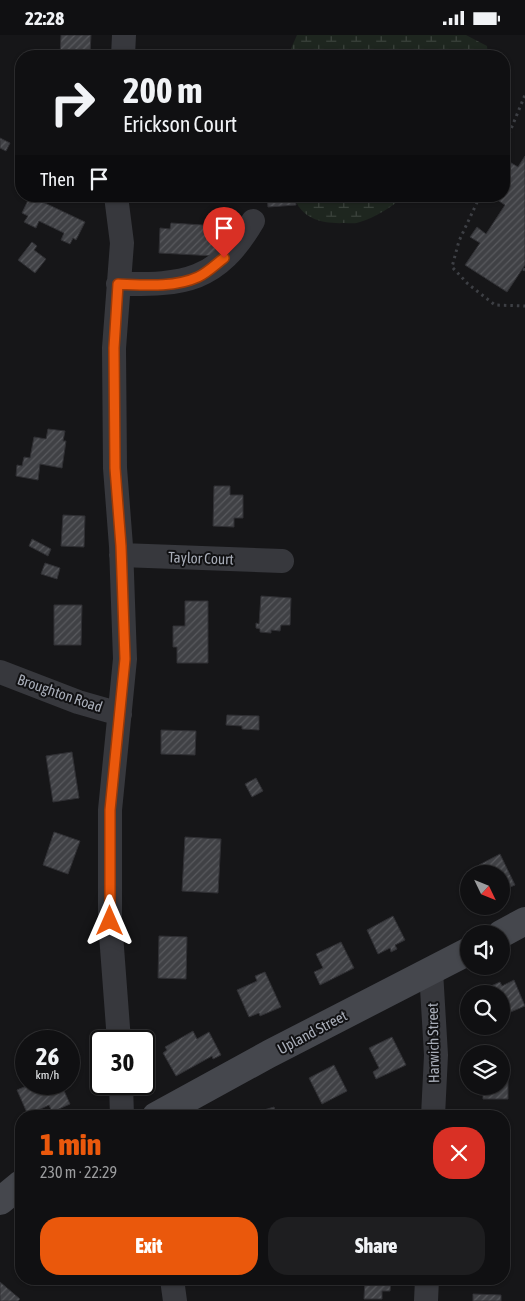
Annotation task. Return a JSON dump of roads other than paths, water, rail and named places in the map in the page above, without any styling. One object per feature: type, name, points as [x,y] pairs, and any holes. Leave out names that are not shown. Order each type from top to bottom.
[{"type":"street","points":[[123,50],[124,35]]},
{"type":"street","points":[[117,202],[122,243],[114,348],[115,468],[125,659],[110,810],[110,921],[118,1030]]},
{"type":"street","points":[[118,284],[166,284],[188,281],[198,277],[219,262],[237,245],[253,221]]},
{"type":"street","name":"Taylor Court","points":[[121,555],[282,561]]},
{"type":"street","name":"Broughton Road","points":[[0,672],[78,702],[120,714]]},
{"type":"street","points":[[510,929],[525,921]]},
{"type":"street","name":"Upland Street","points":[[167,1110],[277,1050],[460,956]]},
{"type":"street","name":"Harwich Street","points":[[431,971],[436,1055],[433,1110]]},
{"type":"street","points":[[121,1095],[122,1110]]},
{"type":"street","points":[[0,1201],[15,1189]]},
{"type":"street","points":[[173,1285],[175,1301]]},
{"type":"street","points":[[426,1301],[427,1285]]}]
